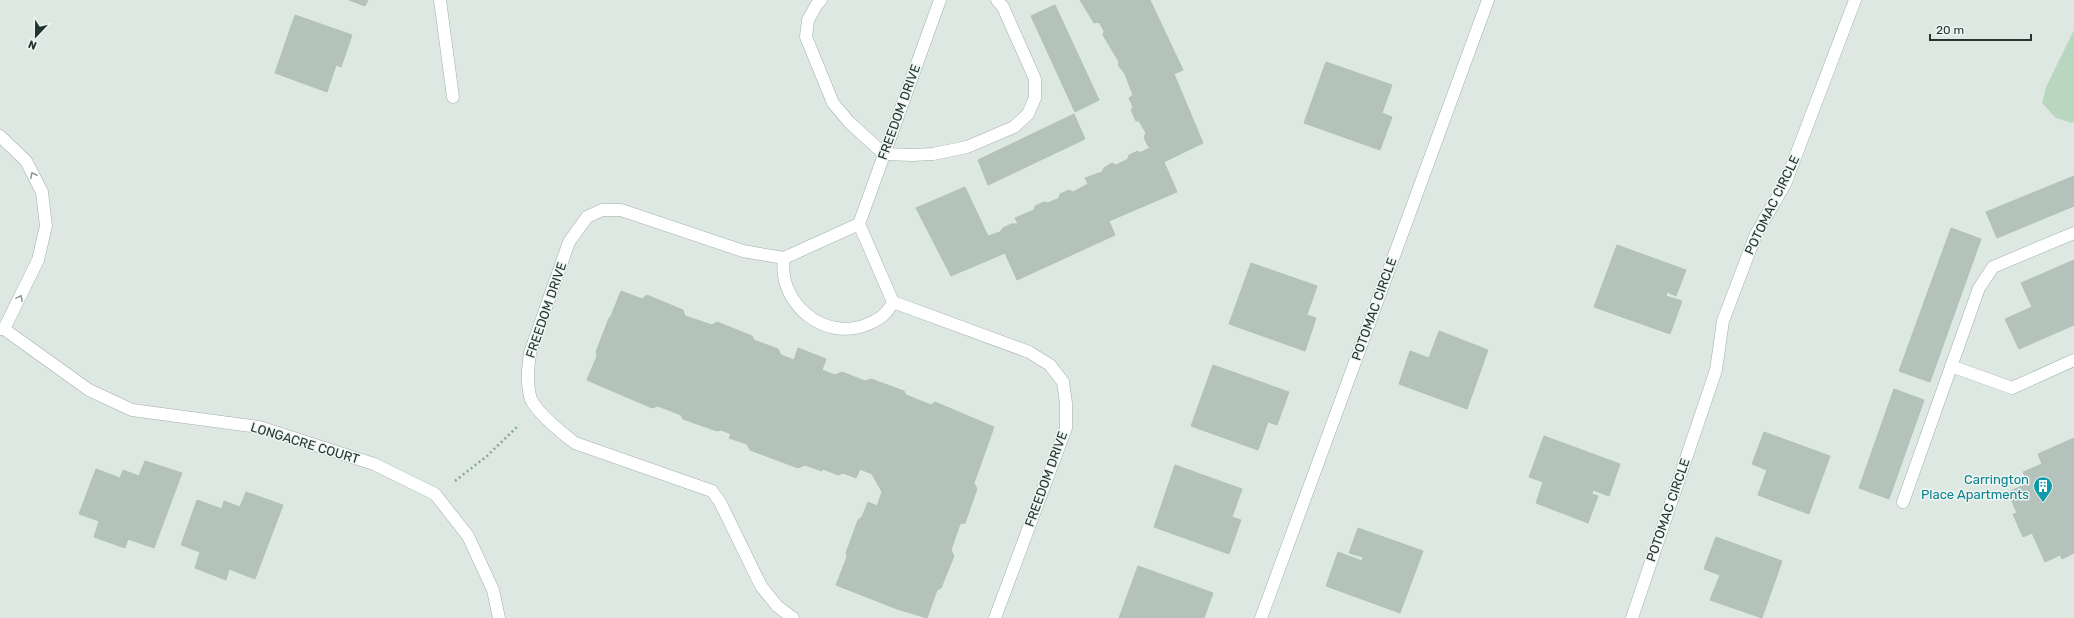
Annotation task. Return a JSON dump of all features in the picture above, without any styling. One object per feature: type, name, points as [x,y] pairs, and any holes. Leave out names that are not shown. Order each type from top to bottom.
[{"type":"street","points":[[440,0],[453,97]]},
{"type":"street","points":[[821,0],[808,20],[806,37],[833,103],[849,122],[884,154],[912,155],[933,154],[967,147],[1014,126],[1028,114],[1035,98],[1035,79],[1003,7],[997,0]]},
{"type":"street","name":"FREEDOM DRIVE","points":[[858,224],[940,0]]},
{"type":"street","name":"POTOMAC CIRCLE","points":[[1261,618],[1488,0]]},
{"type":"street","name":"POTOMAC CIRCLE","points":[[1632,618],[1716,370],[1723,321],[1756,234],[1785,184],[1855,0]]},
{"type":"street","name":"LONGACRE COURT","points":[[0,136],[26,161],[36,180],[42,192],[46,226],[38,260],[2,329],[89,390],[132,410],[259,427],[374,464],[435,494],[468,536],[493,590],[499,618]]},
{"type":"street","name":"FREEDOM DRIVE","points":[[784,258],[742,251],[621,210],[602,210],[587,217],[569,242],[530,353],[527,371],[532,400],[556,428],[575,443],[712,491],[720,502],[761,586],[777,606],[793,618]]},
{"type":"street","points":[[858,224],[893,302],[888,312],[877,320],[862,327],[845,330],[827,326],[810,319],[798,307],[787,289],[782,272],[784,258],[858,224]]},
{"type":"street","points":[[1902,502],[1979,288],[1993,267],[2074,233]]},
{"type":"street","name":"FREEDOM DRIVE","points":[[893,302],[1030,352],[1050,365],[1063,382],[1066,403],[1066,428],[995,618]]},
{"type":"street","points":[[1951,366],[2012,388],[2074,360]]},
{"type":"path","points":[[442,503],[452,483],[487,456],[522,422],[539,409]]},
{"type":"green space","points":[[2074,30],[2074,121],[2072,123],[2056,118],[2042,103],[2046,87]]},
{"type":"building","points":[[349,0],[368,0],[365,6]]},
{"type":"building","points":[[1080,0],[1150,0],[1183,70],[1174,74],[1203,143],[1164,162],[1177,192],[1109,221],[1115,235],[1017,280],[1005,253],[951,276],[916,208],[965,187],[988,236],[1000,232],[1003,228],[1011,224],[1018,224],[1015,218],[1034,210],[1035,206],[1044,202],[1048,203],[1059,198],[1060,194],[1069,190],[1073,192],[1088,184],[1085,178],[1102,172],[1104,168],[1112,163],[1116,165],[1128,159],[1129,155],[1138,151],[1139,153],[1152,147],[1148,146],[1144,137],[1146,133],[1139,121],[1136,121],[1131,110],[1133,107],[1129,98],[1133,95],[1125,74],[1118,65],[1119,62],[1103,35],[1104,31],[1099,22],[1094,23]]},
{"type":"building","points":[[1055,5],[1099,100],[1075,112],[1031,16]]},
{"type":"building","points":[[295,15],[352,35],[341,67],[336,65],[327,92],[275,73]]},
{"type":"building","points":[[1326,62],[1392,85],[1382,113],[1392,117],[1380,150],[1304,123]]},
{"type":"building","points":[[1074,114],[1085,139],[988,185],[978,160]]},
{"type":"building","points":[[2074,176],[2074,206],[1997,238],[1986,212]]},
{"type":"building","points":[[1951,228],[1981,239],[1930,382],[1899,371]]},
{"type":"building","points":[[1617,245],[1686,270],[1676,296],[1667,292],[1666,296],[1682,301],[1670,334],[1594,307]]},
{"type":"building","points":[[2074,260],[2074,325],[2019,349],[2005,319],[2032,307],[2021,283]]},
{"type":"building","points":[[1251,263],[1317,286],[1307,315],[1316,318],[1305,351],[1229,324]]},
{"type":"building","points":[[621,291],[642,299],[647,295],[683,310],[685,316],[712,325],[717,322],[752,336],[754,340],[778,349],[781,355],[794,360],[798,348],[826,359],[822,370],[835,375],[842,372],[865,381],[871,379],[904,391],[906,395],[931,405],[935,402],[994,427],[974,483],[977,489],[965,523],[960,524],[951,550],[954,556],[941,588],[937,590],[927,618],[897,609],[836,585],[847,557],[846,553],[858,520],[862,517],[868,502],[877,506],[882,492],[872,474],[860,469],[856,478],[843,473],[838,475],[823,469],[822,471],[805,465],[798,468],[750,450],[747,444],[729,438],[731,434],[721,430],[717,431],[683,419],[681,415],[658,406],[652,408],[587,380],[597,356],[596,352]]},
{"type":"building","points":[[1439,331],[1488,350],[1467,409],[1399,384],[1410,351],[1429,358]]},
{"type":"building","points":[[1213,365],[1289,392],[1277,425],[1268,422],[1258,450],[1191,426]]},
{"type":"building","points":[[1894,389],[1924,400],[1889,499],[1859,488]]},
{"type":"building","points":[[1764,432],[1830,456],[1809,514],[1758,495],[1767,470],[1752,464]]},
{"type":"building","points":[[1544,436],[1620,464],[1609,496],[1593,490],[1592,494],[1598,496],[1588,523],[1536,503],[1543,482],[1529,477]]},
{"type":"building","name":"Carrington Place Apartments","points":[[2074,438],[2074,553],[2062,559],[2060,555],[2045,562],[2032,533],[2023,537],[2013,514],[2017,513],[2008,492],[2029,483],[2023,472],[2042,464],[2038,454]]},
{"type":"building","points":[[145,461],[182,473],[154,548],[128,539],[125,548],[94,537],[99,521],[79,514],[96,469],[120,478],[123,470],[139,476]]},
{"type":"building","points":[[1175,465],[1242,489],[1232,517],[1241,520],[1229,554],[1154,527]]},
{"type":"building","points":[[246,492],[283,505],[255,579],[229,569],[226,580],[195,568],[200,552],[181,545],[197,500],[222,509],[224,501],[240,507]]},
{"type":"building","points":[[1358,528],[1423,551],[1400,613],[1326,586],[1338,552],[1362,561],[1363,557],[1349,553]]},
{"type":"building","points":[[1716,537],[1782,561],[1762,618],[1710,600],[1720,575],[1704,569]]},
{"type":"building","points":[[1138,566],[1213,593],[1204,618],[1119,618]]},
{"type":"place","name":"Carrington Place Apartments","points":[[2043,503]]}]
